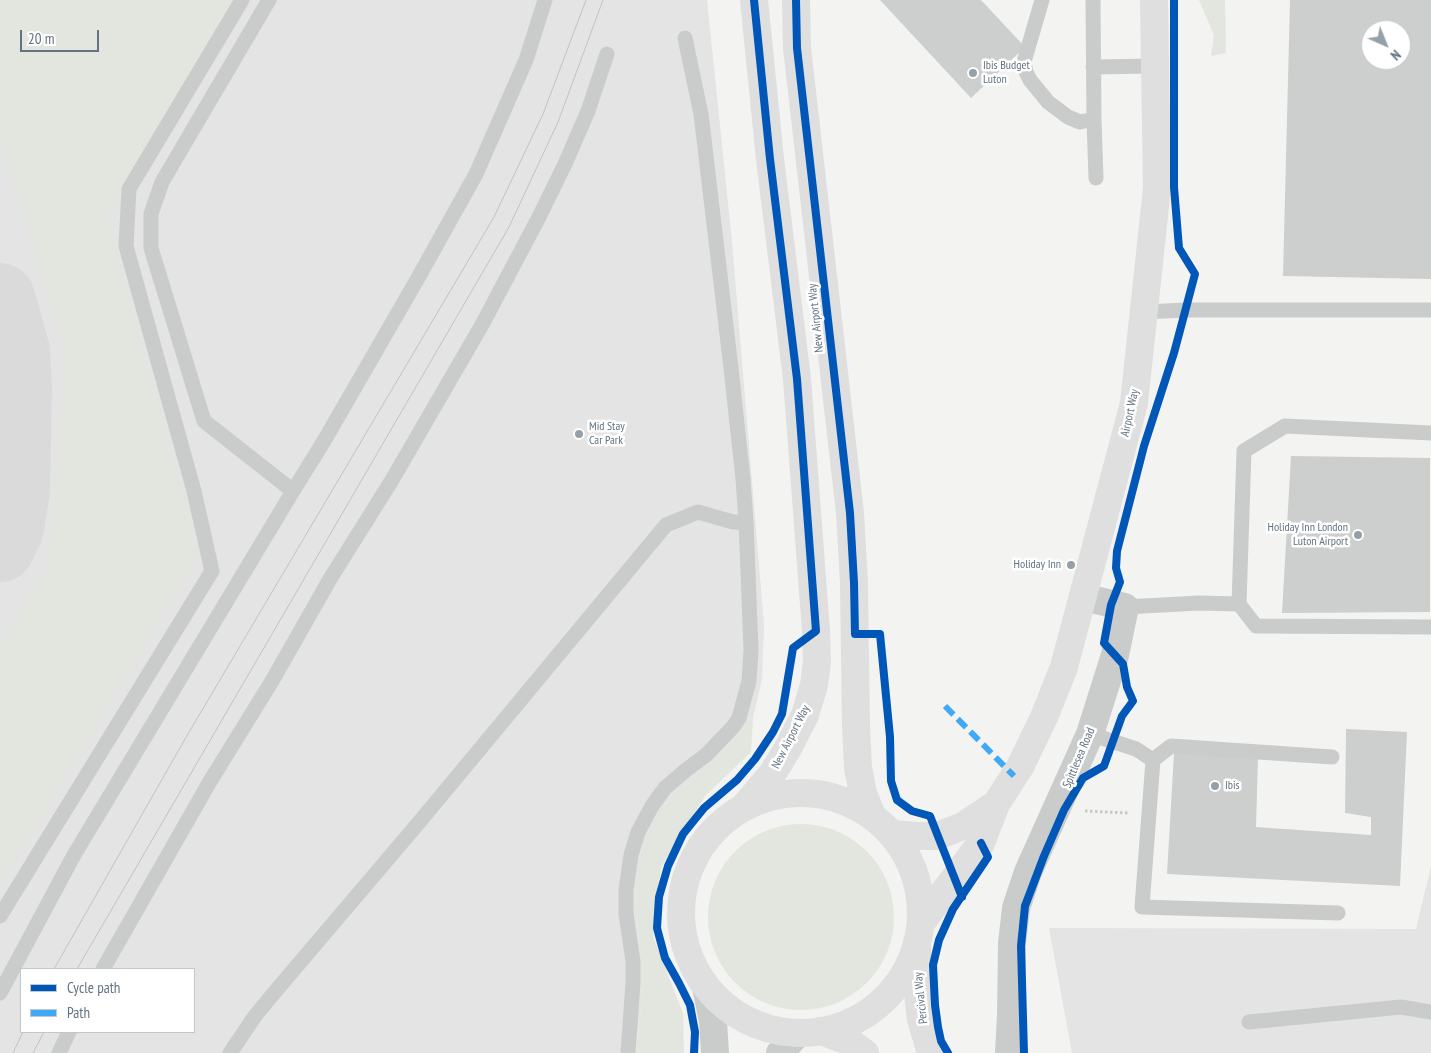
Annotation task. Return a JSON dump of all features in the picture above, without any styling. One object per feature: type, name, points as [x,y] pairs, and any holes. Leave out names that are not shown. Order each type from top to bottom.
[{"type":"main road","name":"New Airport Way","points":[[743,808],[772,774],[805,715],[814,685],[817,662],[797,379],[770,158],[754,0]]},
{"type":"main road","name":"New Airport Way","points":[[796,0],[798,58],[850,513],[854,583],[858,768],[863,793],[872,816]]},
{"type":"main road","name":"Airport Way","points":[[919,933],[981,843],[996,804],[1020,767],[1045,715],[1064,667],[1134,403],[1157,188],[1154,0]]},
{"type":"main road","points":[[865,1053],[850,1042],[810,1032],[764,1027],[738,1015],[715,997],[695,970],[687,950],[682,924],[682,898],[689,872],[700,848],[717,828],[743,808],[761,800],[786,794],[812,794],[837,798],[872,816]]},
{"type":"main road","name":"Airport Way","points":[[892,834],[937,836],[963,826],[996,804]]},
{"type":"main road","name":"Percival Way","points":[[872,816],[892,834],[906,854],[915,876],[920,899],[918,993],[921,1019],[932,1053]]},
{"type":"main road","points":[[810,1032],[844,1025],[883,1001],[898,984],[910,964],[919,933]]},
{"type":"street","points":[[1083,597],[1125,607]]},
{"type":"street","name":"Spittlesea Road","points":[[1009,1053],[1012,943],[1016,908],[1028,872],[1090,734],[1115,655],[1125,607]]},
{"type":"street","points":[[706,987],[713,1022],[715,1053]]},
{"type":"street","points":[[780,1053],[810,1032]]},
{"type":"lane","points":[[0,916],[212,571],[194,491],[126,246],[126,237],[129,189],[242,0]]},
{"type":"lane","points":[[269,0],[162,182],[151,214],[151,248],[204,421],[293,491]]},
{"type":"lane","points":[[0,993],[74,855],[324,442],[476,174],[526,60],[545,0]]},
{"type":"lane","points":[[1042,0],[1024,62],[1026,72],[1030,80],[1048,102],[1068,118],[1080,122],[1094,119]]},
{"type":"lane","points":[[1093,0],[1096,178]]},
{"type":"lane","points":[[628,1053],[633,961],[626,914],[626,890],[631,855],[638,832],[652,806],[666,788],[706,755],[739,718],[750,681],[751,650],[746,522],[731,368],[700,114],[685,38]]},
{"type":"lane","points":[[103,968],[209,783],[268,688],[330,579],[392,480],[483,323],[539,217],[564,164],[588,111],[607,54]]},
{"type":"lane","points":[[1094,67],[1154,66]]},
{"type":"lane","points":[[1144,312],[1186,310],[1431,310]]},
{"type":"lane","points":[[1431,434],[1285,426],[1244,451],[1239,604],[1256,626],[1431,627]]},
{"type":"lane","points":[[230,1053],[255,1016],[666,525],[698,512],[733,522],[746,522]]},
{"type":"lane","points":[[1125,607],[1199,602],[1239,604]]},
{"type":"lane","points":[[1090,734],[1136,748],[1153,760]]},
{"type":"lane","points":[[1332,757],[1171,746],[1153,760],[1142,907],[1338,913]]},
{"type":"lane","points":[[1249,1022],[1401,1007],[1431,1012]]},
{"type":"lane","points":[[59,1053],[69,1033]]},
{"type":"path","points":[[1083,811],[1149,814]]},
{"type":"shaded area","points":[[0,0],[707,0],[732,242],[764,625],[762,679],[753,718],[707,767],[665,805],[636,885],[642,1003],[635,1053],[0,1053]]},
{"type":"shaded area","points":[[0,0],[233,0],[106,215],[190,516],[198,555],[0,885],[0,647],[48,565],[66,357],[36,252],[0,143]]},
{"type":"shaded area","points":[[1199,0],[1225,0],[1226,53],[1211,56],[1214,35]]},
{"type":"shaded area","points":[[753,718],[751,752],[705,796],[661,867],[653,937],[683,1013],[684,1053],[635,1053],[642,1003],[636,885],[647,837],[665,805],[707,767]]},
{"type":"shaded area","points":[[801,824],[819,826],[836,831],[845,835],[867,851],[883,873],[887,882],[892,899],[894,917],[892,935],[887,952],[883,961],[867,983],[845,999],[836,1003],[819,1008],[801,1010],[783,1008],[766,1003],[757,999],[735,983],[719,961],[715,952],[710,935],[708,917],[710,899],[715,882],[719,873],[735,851],[757,835],[766,831],[783,826]]},
{"type":"shaded area","points":[[1431,866],[1431,1053],[1072,1053],[1049,928],[1416,929]]},
{"type":"building","name":"Ibis Budget Luton","points":[[880,0],[981,0],[1025,47],[971,98]]},
{"type":"building","points":[[1290,0],[1431,0],[1431,279],[1283,276]]},
{"type":"building","name":"Holiday Inn London Luton Airport","points":[[1291,456],[1430,458],[1430,612],[1282,613]]},
{"type":"building","name":"Ibis","points":[[1346,729],[1407,732],[1400,886],[1167,874],[1174,753],[1258,758],[1256,827],[1371,835],[1371,817],[1345,813]]},
{"type":"taxiway","points":[[0,298],[15,351],[17,387],[15,489],[9,528],[0,547]]},
{"type":"tram line","points":[[55,968],[185,739],[494,217],[543,114],[586,0]]},
{"type":"tram line","points":[[78,968],[509,227],[558,122],[603,0]]},
{"type":"tram line","points":[[13,1053],[23,1033]]},
{"type":"tram line","points":[[33,1053],[43,1033]]},
{"type":"marked path","points":[[945,706],[1014,776]]},
{"type":"cycle path","points":[[694,1053],[695,1032],[690,1005],[665,958],[657,928],[659,897],[668,866],[683,834],[704,808],[737,780],[755,759],[773,732],[782,714],[793,648],[816,631],[797,379],[770,159],[754,0]]},
{"type":"cycle path","points":[[796,0],[797,48],[850,513],[855,634],[880,634],[890,737],[891,781],[897,800],[912,811],[930,816],[962,897]]},
{"type":"cycle path","points":[[1024,1053],[1021,946],[1025,906],[1064,810],[1083,778],[1104,766],[1122,716],[1133,701],[1127,687],[1123,664],[1104,643],[1111,605],[1120,582],[1116,568],[1117,551],[1144,446],[1174,353],[1195,274],[1179,248],[1174,187],[1174,0]]},
{"type":"cycle path","points":[[948,1053],[941,1041],[938,1027],[933,965],[939,940],[953,909],[988,857],[981,843]]},
{"type":"place","name":"Ibis Budget Luton","points":[[973,73]]},
{"type":"place","name":"Mid Stay Car Park","points":[[579,434]]},
{"type":"place","name":"Holiday Inn London Luton Airport","points":[[1358,535]]},
{"type":"place","name":"Holiday Inn","points":[[1071,565]]},
{"type":"place","name":"Ibis","points":[[1215,786]]}]
